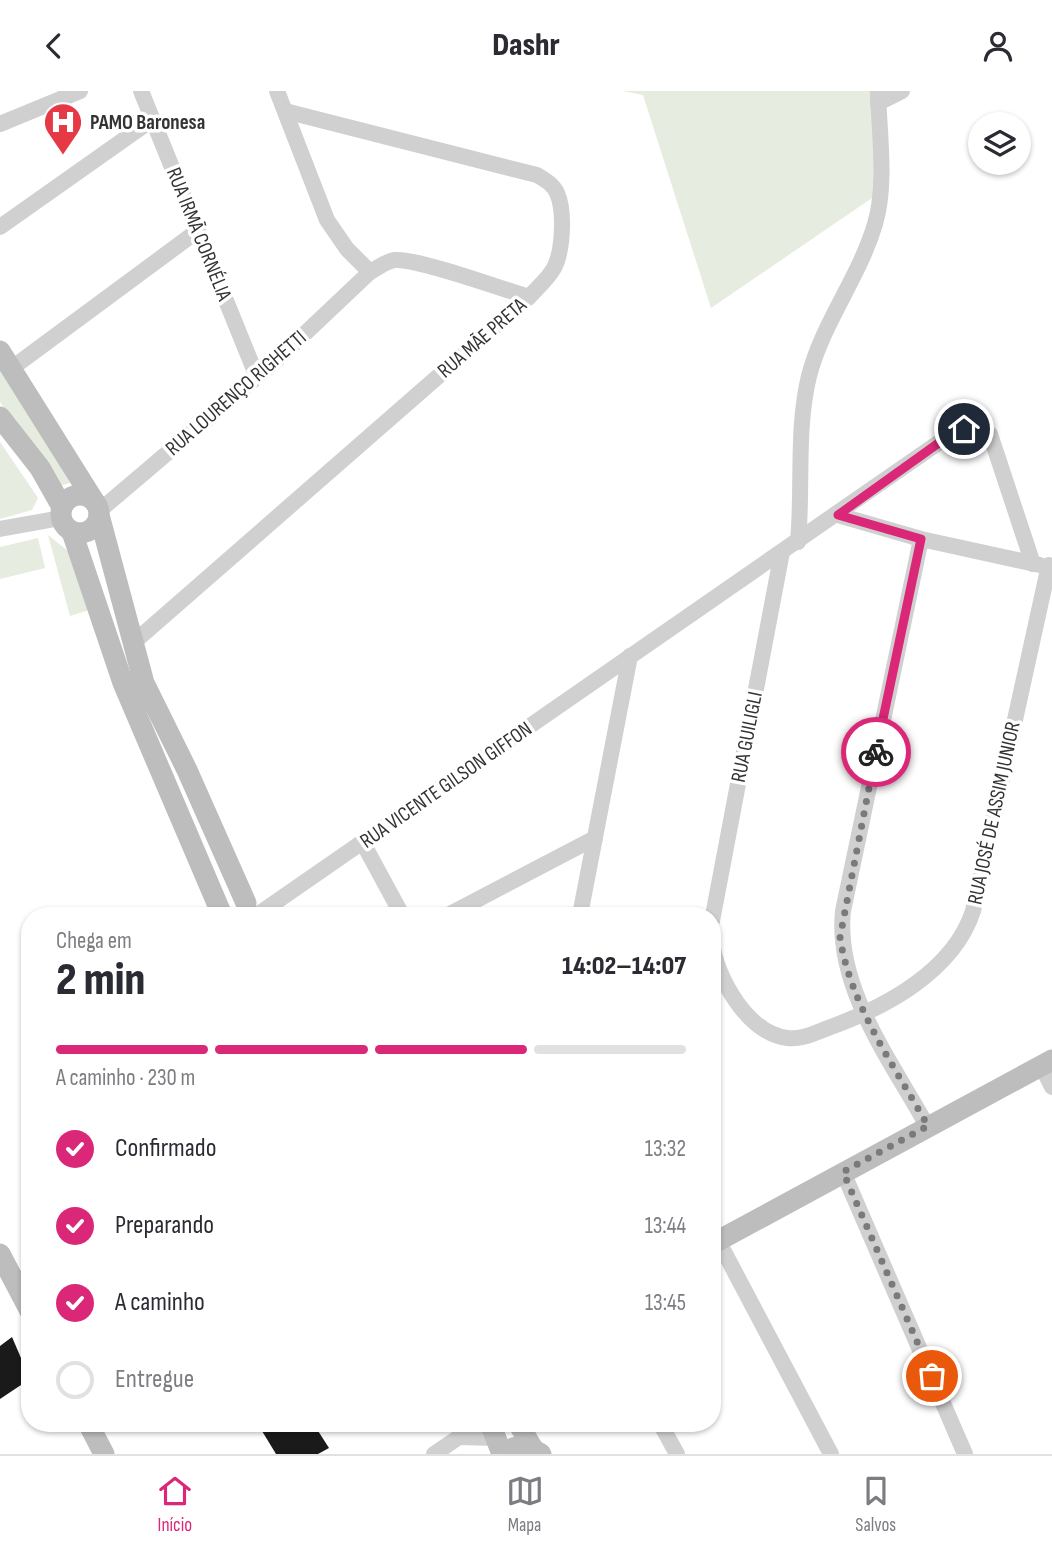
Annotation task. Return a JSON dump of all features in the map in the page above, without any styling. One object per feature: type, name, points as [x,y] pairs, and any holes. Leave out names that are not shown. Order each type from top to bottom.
[{"type":"main road","points":[[6,359],[97,509],[144,683],[254,907]]},
{"type":"main road","points":[[0,418],[40,468],[65,519],[123,683],[219,907]]},
{"type":"main road","points":[[65,519],[69,498],[79,495],[97,509]]},
{"type":"main road","points":[[65,519],[90,530],[97,509]]},
{"type":"main road","points":[[721,1234],[1046,1063]]},
{"type":"main road","points":[[0,1254],[21,1294]]},
{"type":"main road","points":[[93,1432],[104,1454]]},
{"type":"main road","points":[[524,1432],[536,1451]]},
{"type":"main road","points":[[498,1442],[536,1451]]},
{"type":"street","points":[[0,124],[80,91]]},
{"type":"street","name":"RUA IRMÃ CORNÉLIA","points":[[141,91],[257,377]]},
{"type":"street","points":[[277,91],[327,220],[347,249],[370,272],[398,260],[529,297]]},
{"type":"street","points":[[798,542],[807,385],[819,344],[859,267],[875,223],[880,185],[878,97],[902,91]]},
{"type":"street","name":"RUA MÃE PRETA","points":[[133,643],[529,297],[554,268],[558,255],[560,206],[551,183],[537,175],[285,111]]},
{"type":"street","points":[[0,227],[153,119]]},
{"type":"street","points":[[6,359],[197,232]]},
{"type":"street","name":"RUA LOURENÇO RIGHETTI","points":[[97,509],[257,377],[370,272]]},
{"type":"street","name":"RUA VICENTE GILSON GIFFON","points":[[260,907],[363,843],[954,432],[976,429],[990,434],[1045,565]]},
{"type":"street","points":[[838,515],[921,539],[1045,565]]},
{"type":"street","points":[[0,529],[65,519]]},
{"type":"street","points":[[921,539],[843,911],[842,953],[866,1015],[928,1126]]},
{"type":"street","name":"RUA GUILIGLI","points":[[715,907],[782,552]]},
{"type":"street","name":"RUA JOSÉ DE ASSIM JUNIOR","points":[[866,1015],[934,967],[953,950],[967,929],[1045,565]]},
{"type":"street","points":[[582,907],[630,656]]},
{"type":"street","points":[[463,907],[595,838]]},
{"type":"street","points":[[363,843],[398,907]]},
{"type":"street","points":[[721,968],[742,1011],[754,1025],[772,1035],[790,1039],[807,1036],[866,1015]]},
{"type":"street","points":[[1046,1063],[1052,1087]]},
{"type":"street","points":[[843,1172],[965,1454]]},
{"type":"street","points":[[721,1251],[831,1454]]},
{"type":"street","points":[[434,1454],[464,1432]]},
{"type":"street","points":[[665,1432],[677,1454]]},
{"type":"street","points":[[459,1437],[498,1442]]},
{"type":"shaded area","points":[[623,91],[872,91],[875,196],[711,308],[643,95]]},
{"type":"shaded area","points":[[0,366],[70,483],[56,487],[0,402]]},
{"type":"shaded area","points":[[0,442],[38,498],[32,510],[0,519]]},
{"type":"shaded area","points":[[48,535],[68,551],[89,610],[70,616]]},
{"type":"shaded area","points":[[38,538],[45,568],[0,579],[0,547]]},
{"type":"building","points":[[12,1337],[21,1358],[21,1385],[0,1399],[0,1346]]},
{"type":"building","points":[[263,1432],[319,1432],[329,1448],[318,1454],[276,1454]]},
{"type":"way so far","points":[[876,752],[843,911],[840,937],[842,953],[866,1015],[928,1126],[843,1172],[932,1376]]},
{"type":"place","name":"PAMO Baronesa","points":[[63,156]]},
{"type":"route","points":[[876,752],[921,539],[838,515],[954,432],[964,429]]}]
